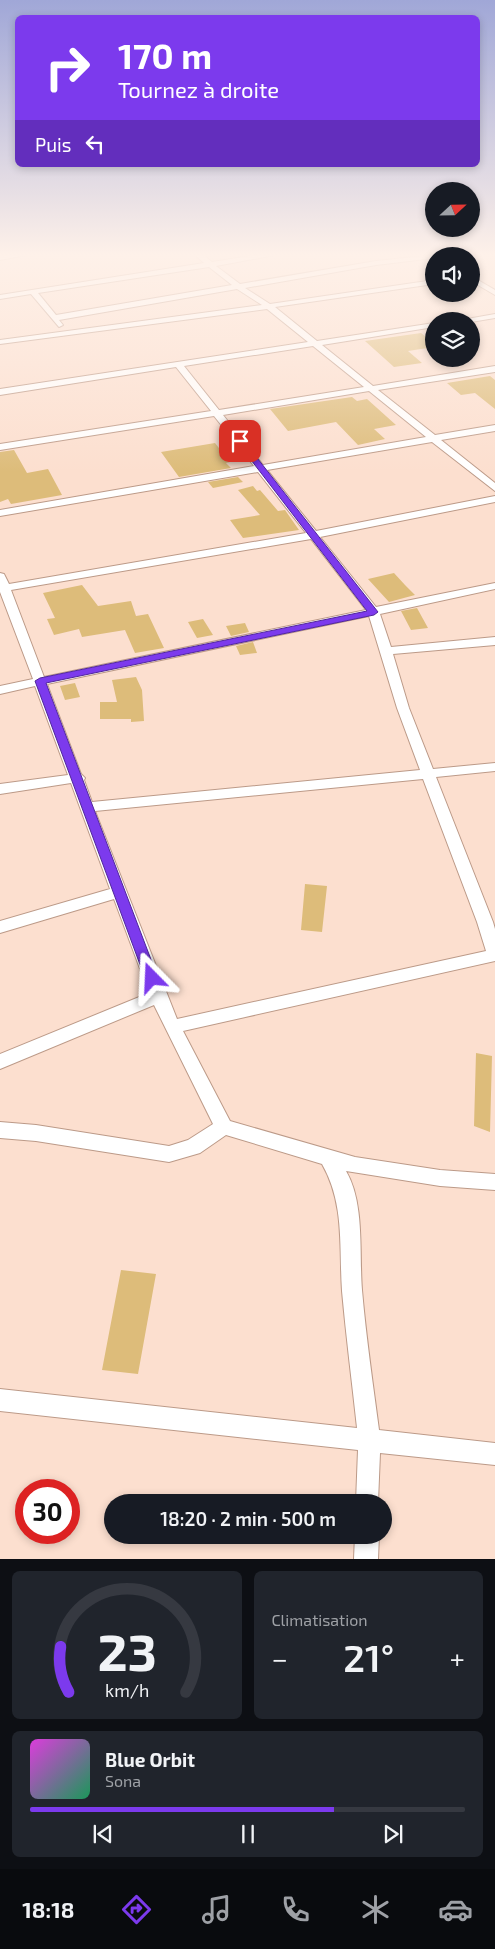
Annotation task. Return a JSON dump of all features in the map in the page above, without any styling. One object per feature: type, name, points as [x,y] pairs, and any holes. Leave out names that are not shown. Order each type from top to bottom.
[{"type":"street","points":[[60,327],[65,333]]},
{"type":"street","points":[[0,342],[112,327]]},
{"type":"street","points":[[293,327],[495,488]]},
{"type":"street","points":[[0,392],[423,327]]},
{"type":"street","points":[[172,1027],[495,955],[403,708],[374,612],[179,365]]},
{"type":"street","points":[[0,447],[495,369]]},
{"type":"street","points":[[0,513],[263,470],[495,428]]},
{"type":"street","points":[[495,499],[314,535],[2,585],[78,778],[158,996],[224,1127],[329,1158],[384,1170],[440,1178],[495,1182]]},
{"type":"street","points":[[0,690],[495,586]]},
{"type":"street","points":[[386,651],[495,641]]},
{"type":"street","points":[[88,807],[495,768]]},
{"type":"street","points":[[0,789],[78,778]]},
{"type":"street","points":[[0,927],[119,892]]},
{"type":"street","points":[[0,1062],[158,996]]},
{"type":"street","points":[[0,1130],[36,1133],[169,1154],[192,1147],[224,1127]]},
{"type":"street","points":[[329,1158],[342,1181],[349,1220],[352,1290],[369,1440],[368,1494]]},
{"type":"street","points":[[0,1400],[495,1454]]},
{"type":"street","points":[[366,1559],[367,1544]]},
{"type":"building","points":[[421,333],[425,336],[425,348],[408,351],[422,363],[394,367],[365,341]]},
{"type":"building","points":[[490,376],[495,380],[495,409],[475,393],[461,395],[447,383]]},
{"type":"building","points":[[352,397],[357,401],[367,399],[396,425],[374,429],[385,439],[358,445],[336,422],[288,431],[270,409]]},
{"type":"building","points":[[215,443],[230,462],[226,463],[231,468],[179,477],[161,452]]},
{"type":"building","points":[[14,450],[27,473],[48,469],[62,495],[11,504],[8,499],[0,502],[0,452]]},
{"type":"building","points":[[238,477],[243,482],[213,488],[208,482]]},
{"type":"building","points":[[253,486],[257,491],[260,490],[278,511],[285,510],[299,530],[243,538],[230,520],[260,515],[238,490]]},
{"type":"building","points":[[394,573],[415,595],[389,602],[368,579]]},
{"type":"building","points":[[82,585],[98,606],[131,601],[136,616],[148,614],[164,648],[135,653],[125,630],[82,637],[79,629],[54,635],[47,619],[55,618],[43,593]]},
{"type":"building","points":[[417,608],[428,628],[411,630],[401,611]]},
{"type":"building","points":[[203,619],[213,635],[197,638],[188,622]]},
{"type":"building","points":[[245,623],[249,632],[231,636],[226,626]]},
{"type":"building","points":[[253,642],[257,653],[240,655],[236,646]]},
{"type":"building","points":[[136,677],[142,690],[144,721],[131,722],[131,719],[100,719],[100,702],[117,702],[112,680]]},
{"type":"building","points":[[75,683],[80,697],[65,700],[60,686]]},
{"type":"building","points":[[305,884],[327,886],[322,932],[301,930]]},
{"type":"building","points":[[476,1053],[492,1056],[490,1132],[474,1126]]},
{"type":"building","points":[[121,1270],[156,1274],[138,1374],[102,1370]]},
{"type":"route","points":[[152,978],[40,681],[374,612],[240,441]]}]
